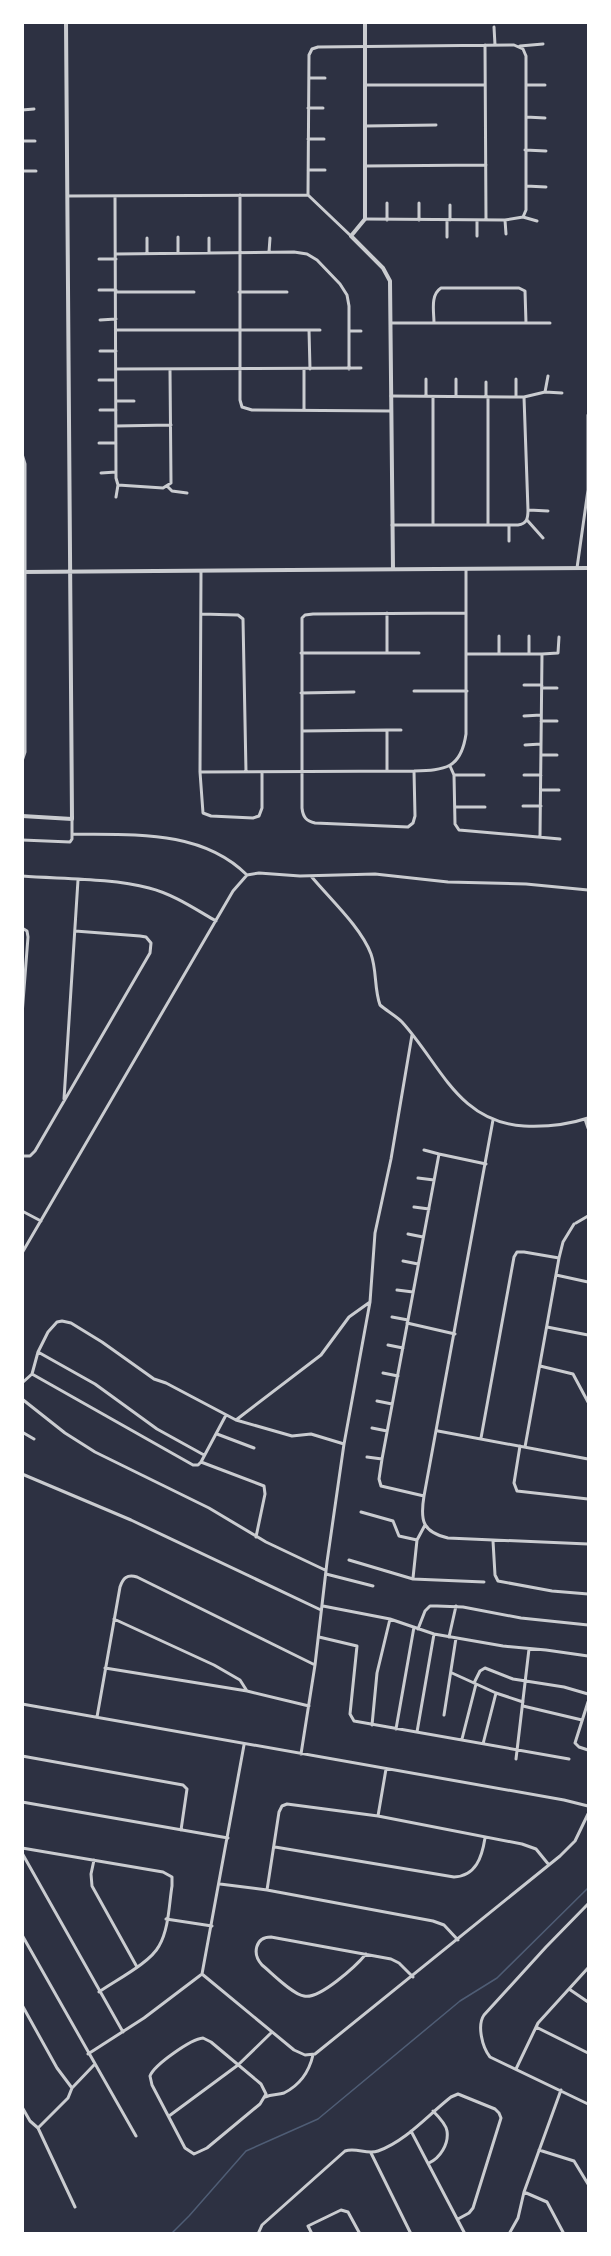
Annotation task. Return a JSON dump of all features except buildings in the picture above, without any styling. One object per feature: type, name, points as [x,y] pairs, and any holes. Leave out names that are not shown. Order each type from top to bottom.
[{"type":"street","points":[[22,840],[69,843],[72,840],[66,22]]},
{"type":"street","points":[[351,236],[365,219],[365,22]]},
{"type":"street","points":[[494,27],[495,45]]},
{"type":"street","points":[[308,195],[309,55],[315,47],[543,44]]},
{"type":"street","points":[[485,45],[486,220]]},
{"type":"street","points":[[520,46],[526,56],[526,210],[523,217]]},
{"type":"street","points":[[309,78],[325,78]]},
{"type":"street","points":[[365,85],[485,85]]},
{"type":"street","points":[[526,85],[545,85]]},
{"type":"street","points":[[308,108],[323,108]]},
{"type":"street","points":[[22,110],[34,110]]},
{"type":"street","points":[[525,117],[545,118]]},
{"type":"street","points":[[366,126],[436,125]]},
{"type":"street","points":[[308,139],[324,139]]},
{"type":"street","points":[[22,141],[35,141]]},
{"type":"street","points":[[525,150],[546,151]]},
{"type":"street","points":[[366,166],[486,165]]},
{"type":"street","points":[[308,170],[325,170]]},
{"type":"street","points":[[22,171],[36,171]]},
{"type":"street","points":[[526,186],[546,187]]},
{"type":"street","points":[[240,195],[238,252],[240,399],[242,406],[252,410],[391,411]]},
{"type":"street","points":[[68,196],[308,195],[388,274],[391,289],[393,569]]},
{"type":"street","points":[[116,196],[116,472],[118,485],[116,497]]},
{"type":"street","points":[[387,202],[387,220]]},
{"type":"street","points":[[419,202],[419,220]]},
{"type":"street","points":[[447,237],[450,205]]},
{"type":"street","points":[[365,219],[506,220],[523,217],[537,221]]},
{"type":"street","points":[[477,220],[477,236]]},
{"type":"street","points":[[506,220],[506,234]]},
{"type":"street","points":[[178,237],[178,253]]},
{"type":"street","points":[[147,238],[147,254]]},
{"type":"street","points":[[209,238],[209,252]]},
{"type":"street","points":[[269,252],[270,238]]},
{"type":"street","points":[[116,254],[269,252],[302,253],[317,260],[340,284],[347,295],[349,369]]},
{"type":"street","points":[[99,259],[116,259]]},
{"type":"street","points":[[434,323],[436,291],[441,288],[519,288],[525,291],[526,323]]},
{"type":"street","points":[[99,290],[194,292]]},
{"type":"street","points":[[239,292],[287,291]]},
{"type":"street","points":[[100,320],[116,319]]},
{"type":"street","points":[[391,323],[550,323]]},
{"type":"street","points":[[116,330],[320,330]]},
{"type":"street","points":[[309,330],[309,369]]},
{"type":"street","points":[[349,331],[361,331]]},
{"type":"street","points":[[100,351],[116,351]]},
{"type":"street","points":[[116,369],[361,368]]},
{"type":"street","points":[[304,369],[304,410]]},
{"type":"street","points":[[168,487],[171,480],[170,370]]},
{"type":"street","points":[[545,392],[548,376]]},
{"type":"street","points":[[426,379],[426,396]]},
{"type":"street","points":[[456,379],[456,396]]},
{"type":"street","points":[[516,379],[516,396]]},
{"type":"street","points":[[99,380],[116,380]]},
{"type":"street","points":[[486,382],[488,524]]},
{"type":"street","points":[[391,396],[524,397],[545,392],[562,393]]},
{"type":"street","points":[[433,396],[433,524]]},
{"type":"street","points":[[524,397],[527,520],[543,538]]},
{"type":"street","points":[[116,400],[134,400]]},
{"type":"street","points":[[100,410],[116,410]]},
{"type":"street","points":[[578,568],[588,490],[588,415]]},
{"type":"street","points":[[116,426],[171,425]]},
{"type":"street","points":[[99,443],[116,443]]},
{"type":"street","points":[[22,454],[25,464],[25,752],[22,761]]},
{"type":"street","points":[[101,472],[116,472]]},
{"type":"street","points":[[118,485],[168,487],[172,491],[188,493]]},
{"type":"street","points":[[528,510],[548,511]]},
{"type":"street","points":[[393,525],[509,525],[521,524],[527,520]]},
{"type":"street","points":[[509,525],[509,541]]},
{"type":"street","points":[[24,572],[588,568]]},
{"type":"street","points":[[200,772],[414,771],[443,770],[450,766],[457,760],[465,743],[466,569]]},
{"type":"street","points":[[201,571],[200,772],[203,813],[211,816],[253,818],[259,816],[262,772]]},
{"type":"street","points":[[414,771],[415,816],[413,823],[405,827],[309,821],[302,813],[302,618],[306,615],[466,613]]},
{"type":"street","points":[[201,614],[238,615],[243,620],[246,772]]},
{"type":"street","points":[[387,614],[387,652]]},
{"type":"street","points":[[498,654],[499,636]]},
{"type":"street","points":[[529,636],[529,654]]},
{"type":"street","points":[[467,654],[558,653],[559,637]]},
{"type":"street","points":[[301,653],[419,653]]},
{"type":"street","points":[[540,837],[542,654]]},
{"type":"street","points":[[524,685],[557,688]]},
{"type":"street","points":[[414,691],[466,691]]},
{"type":"street","points":[[301,693],[354,692]]},
{"type":"street","points":[[524,716],[541,715]]},
{"type":"street","points":[[541,721],[557,721]]},
{"type":"street","points":[[387,730],[387,771]]},
{"type":"street","points":[[302,731],[401,730]]},
{"type":"street","points":[[525,744],[541,744]]},
{"type":"street","points":[[541,755],[557,755]]},
{"type":"street","points":[[450,766],[454,776],[455,824],[459,831],[560,838]]},
{"type":"street","points":[[454,776],[484,775]]},
{"type":"street","points":[[524,775],[541,775]]},
{"type":"street","points":[[541,790],[559,790]]},
{"type":"street","points":[[523,806],[541,806]]},
{"type":"street","points":[[455,807],[485,807]]},
{"type":"street","points":[[22,816],[72,819]]},
{"type":"street","points":[[72,834],[144,836],[180,840],[227,858],[247,875]]},
{"type":"street","points":[[22,1253],[238,884],[247,875],[259,873],[311,876],[375,874],[432,881],[526,884],[588,890]]},
{"type":"street","points":[[22,876],[128,884],[149,888],[174,897],[216,921]]},
{"type":"street","points":[[311,876],[350,922],[369,951],[374,965],[380,1005],[398,1018],[464,1100],[493,1120],[515,1125],[543,1126],[587,1119],[588,1128]]},
{"type":"street","points":[[64,1101],[78,880]]},
{"type":"street","points":[[22,928],[27,931],[28,937],[22,1015]]},
{"type":"street","points":[[22,1156],[30,1156],[35,1151],[149,957],[151,948],[149,940],[140,936],[75,932]]},
{"type":"street","points":[[301,1754],[344,1444],[370,1302],[375,1233],[391,1159],[412,1035]]},
{"type":"street","points":[[493,1120],[422,1516],[425,1525],[437,1536],[588,1544]]},
{"type":"street","points":[[424,1150],[486,1164]]},
{"type":"street","points":[[424,1496],[381,1486],[379,1479],[439,1154]]},
{"type":"street","points":[[418,1178],[434,1180]]},
{"type":"street","points":[[414,1207],[429,1209]]},
{"type":"street","points":[[22,1211],[41,1221]]},
{"type":"street","points":[[525,1447],[563,1242],[575,1224],[588,1216]]},
{"type":"street","points":[[408,1234],[423,1237]]},
{"type":"street","points":[[481,1438],[514,1257],[520,1252],[559,1258]]},
{"type":"street","points":[[403,1261],[418,1264]]},
{"type":"street","points":[[556,1275],[588,1282]]},
{"type":"street","points":[[397,1290],[413,1292]]},
{"type":"street","points":[[236,1420],[321,1355],[350,1317],[370,1302]]},
{"type":"street","points":[[392,1317],[455,1334]]},
{"type":"street","points":[[22,1383],[32,1374],[38,1352],[54,1325],[59,1321],[68,1322],[110,1347],[154,1379],[236,1420],[292,1436],[311,1434],[344,1444]]},
{"type":"street","points":[[547,1327],[588,1335]]},
{"type":"street","points":[[388,1345],[403,1348]]},
{"type":"street","points":[[38,1352],[94,1384],[157,1429],[204,1455]]},
{"type":"street","points":[[540,1366],[573,1374],[588,1402]]},
{"type":"street","points":[[383,1373],[398,1376]]},
{"type":"street","points":[[32,1374],[193,1465],[201,1462],[226,1415]]},
{"type":"street","points":[[22,1398],[65,1433],[95,1452],[209,1508],[256,1537],[326,1573],[373,1586]]},
{"type":"street","points":[[377,1401],[393,1404]]},
{"type":"street","points":[[372,1428],[387,1431]]},
{"type":"street","points":[[438,1431],[588,1459]]},
{"type":"street","points":[[22,1432],[34,1439]]},
{"type":"street","points":[[216,1434],[254,1448]]},
{"type":"street","points":[[520,1446],[514,1483],[517,1491],[588,1499]]},
{"type":"street","points":[[367,1456],[382,1459]]},
{"type":"street","points":[[201,1462],[264,1486],[265,1494],[256,1537]]},
{"type":"street","points":[[22,1474],[131,1520],[322,1608],[390,1619],[434,1634],[456,1638],[588,1656]]},
{"type":"street","points":[[361,1512],[391,1519],[395,1523],[399,1536],[417,1540]]},
{"type":"street","points":[[413,1579],[417,1540],[425,1525]]},
{"type":"street","points":[[493,1540],[495,1575],[498,1581],[552,1591],[588,1594]]},
{"type":"street","points":[[349,1560],[413,1579],[484,1582]]},
{"type":"street","points":[[97,1718],[121,1583],[125,1577],[133,1575],[315,1665]]},
{"type":"street","points":[[396,1729],[416,1628],[430,1606],[456,1606],[528,1619],[588,1625]]},
{"type":"street","points":[[449,1636],[456,1606]]},
{"type":"street","points":[[372,1725],[379,1660],[390,1619]]},
{"type":"street","points":[[114,1620],[237,1677],[247,1692]]},
{"type":"street","points":[[417,1731],[434,1634]]},
{"type":"street","points":[[319,1637],[357,1646],[351,1717],[354,1721],[569,1759]]},
{"type":"street","points":[[444,1715],[456,1638]]},
{"type":"street","points":[[516,1759],[529,1648]]},
{"type":"street","points":[[105,1668],[247,1692],[309,1706]]},
{"type":"street","points":[[462,1739],[475,1684],[480,1671],[484,1668],[509,1678],[558,1686],[588,1694]]},
{"type":"street","points":[[452,1673],[523,1704],[588,1720]]},
{"type":"street","points":[[483,1744],[496,1693]]},
{"type":"street","points":[[588,1702],[576,1745],[588,1750]]},
{"type":"street","points":[[22,1704],[588,1806]]},
{"type":"street","points":[[88,2054],[123,2032],[202,1974],[244,1745]]},
{"type":"street","points":[[22,1756],[183,1785],[187,1792],[181,1830]]},
{"type":"street","points":[[378,1816],[386,1769]]},
{"type":"street","points":[[22,1802],[228,1838]]},
{"type":"street","points":[[267,1890],[280,1808],[287,1804],[378,1816],[532,1848],[549,1865]]},
{"type":"street","points":[[202,1974],[271,2033],[298,2052],[313,2055],[413,1977],[549,1865],[575,1841],[588,1814]]},
{"type":"street","points":[[275,1846],[454,1877],[464,1876],[477,1865],[485,1838]]},
{"type":"street","points":[[22,1848],[94,1860],[172,1877],[163,1937],[157,1950],[99,1992]]},
{"type":"street","points":[[22,1853],[123,2032]]},
{"type":"street","points":[[94,1860],[91,1874],[93,1886],[136,1967]]},
{"type":"street","points":[[220,1884],[267,1890],[433,1920],[444,1925],[458,1940]]},
{"type":"street","points":[[588,1904],[546,1947],[480,2022],[488,2055],[588,2104]]},
{"type":"street","points":[[166,1919],[212,1926]]},
{"type":"street","points":[[22,1935],[136,2136]]},
{"type":"street","points":[[366,1954],[321,1992],[308,1997],[299,1995],[262,1965],[255,1956],[258,1943],[267,1937],[366,1954],[397,1961],[413,1977]]},
{"type":"street","points":[[516,2069],[536,2027],[588,1968]]},
{"type":"street","points":[[569,1989],[588,2002]]},
{"type":"street","points":[[22,2005],[57,2068],[72,2088]]},
{"type":"street","points":[[536,2027],[588,2053]]},
{"type":"street","points":[[169,2116],[238,2065],[271,2033]]},
{"type":"street","points":[[265,2097],[263,2086],[208,2040],[200,2038],[156,2067],[151,2073],[151,2082],[187,2150],[197,2153],[207,2148],[260,2104],[265,2097],[282,2093],[294,2086],[307,2074],[313,2055]]},
{"type":"street","points":[[38,2128],[69,2098],[72,2088],[94,2065]]},
{"type":"street","points":[[509,2234],[518,2218],[524,2192],[561,2090]]},
{"type":"street","points":[[258,2234],[262,2225],[345,2151],[371,2153],[391,2144],[411,2131],[451,2097],[459,2094],[495,2109],[501,2116],[473,2208],[458,2219]]},
{"type":"street","points":[[22,2107],[30,2121],[38,2128],[75,2206]]},
{"type":"street","points":[[429,2163],[439,2158],[447,2134],[446,2128],[433,2111]]},
{"type":"street","points":[[411,2131],[465,2234]]},
{"type":"street","points":[[539,2149],[576,2162],[588,2184]]},
{"type":"street","points":[[371,2153],[411,2234]]},
{"type":"street","points":[[524,2192],[547,2202],[564,2234]]},
{"type":"street","points":[[312,2234],[308,2226],[338,2211],[345,2210],[360,2234]]},
{"type":"waterway","points":[[171,2234],[246,2151],[318,2119],[460,2001],[497,1978],[588,1888]]}]
